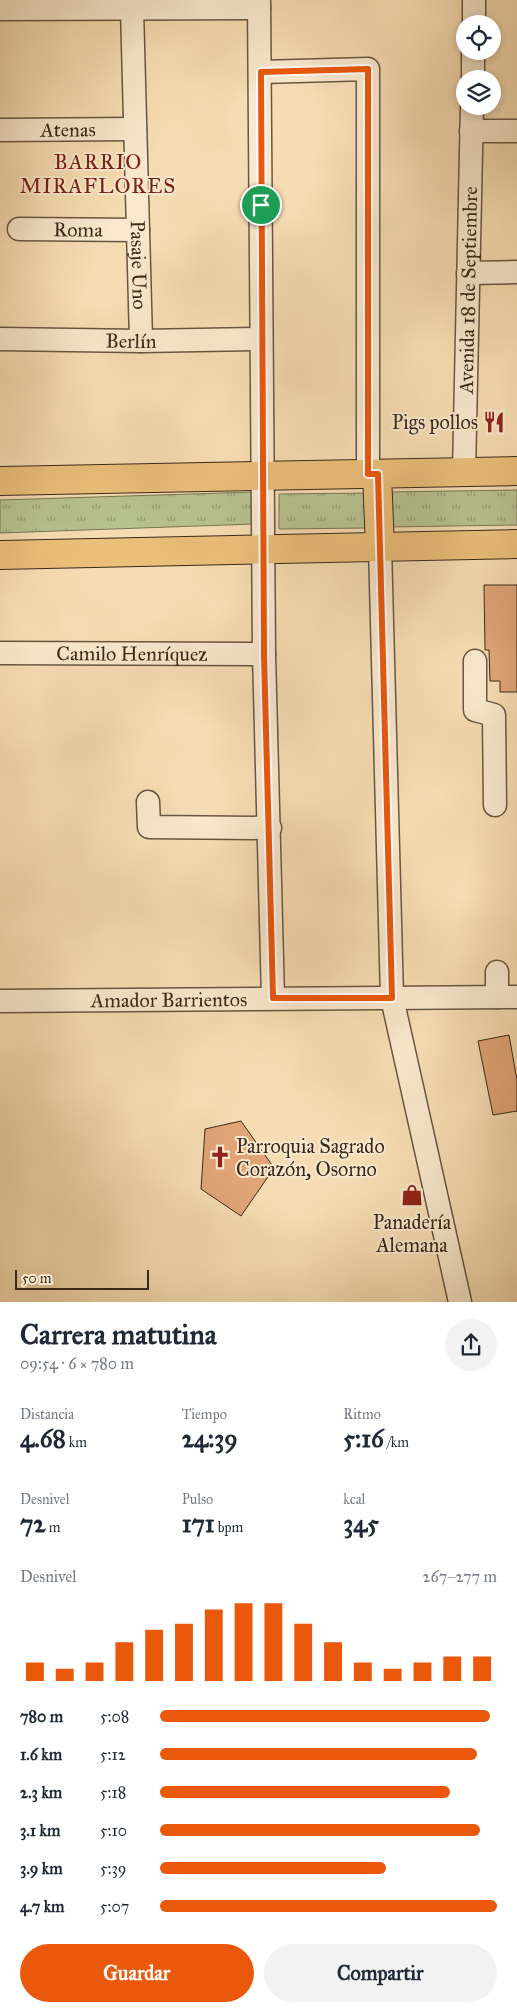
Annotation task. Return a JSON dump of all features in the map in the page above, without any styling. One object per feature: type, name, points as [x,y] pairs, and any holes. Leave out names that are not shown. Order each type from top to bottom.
[{"type":"main road","points":[[0,481],[517,471]]},
{"type":"main road","points":[[373,474],[380,547]]},
{"type":"main road","points":[[0,554],[517,544]]},
{"type":"street","points":[[474,0],[474,15]]},
{"type":"street","points":[[0,9],[132,9],[259,4],[264,654],[273,998]]},
{"type":"street","name":"Pasaje Uno","points":[[132,9],[140,341]]},
{"type":"street","points":[[261,72],[368,69],[373,474]]},
{"type":"street","name":"Avenida 18 de Septiembre","points":[[464,472],[472,115]]},
{"type":"street","name":"Atenas","points":[[0,130],[136,129]]},
{"type":"street","points":[[471,132],[517,131]]},
{"type":"street","name":"Roma","points":[[18,229],[138,230]]},
{"type":"street","points":[[468,273],[517,272]]},
{"type":"street","name":"Berlín","points":[[0,339],[140,341],[261,339]]},
{"type":"street","points":[[380,547],[392,998],[460,1302]]},
{"type":"street","name":"Camilo Henríquez","points":[[0,653],[264,654]]},
{"type":"street","points":[[475,661],[475,710],[494,715],[495,805]]},
{"type":"street","points":[[148,802],[149,827],[270,828]]},
{"type":"street","points":[[497,972],[507,997]]},
{"type":"street","name":"Amador Barrientos","points":[[0,1001],[507,997]]},
{"type":"green space","points":[[517,490],[517,525],[388,527],[387,492]]},
{"type":"green space","points":[[253,492],[254,524],[0,533],[0,500]]},
{"type":"green space","points":[[369,493],[369,528],[279,529],[279,494]]},
{"type":"building","points":[[484,585],[517,585],[517,692],[500,692],[500,681],[490,681],[489,650],[485,650]]},
{"type":"building","points":[[509,1035],[517,1080],[517,1111],[493,1115],[478,1041]]},
{"type":"building","points":[[241,1121],[274,1168],[241,1216],[201,1189],[205,1129]]},
{"type":"place","name":"Pigs pollos","points":[[494,422]]},
{"type":"place","name":"Parroquia Sagrado Corazón, Osorno","points":[[220,1157]]},
{"type":"place","name":"Panadería Alemana","points":[[412,1195]]},
{"type":"district","name":"BARRIO MIRAFLORES","points":[[98,174]]},
{"type":"route","points":[[368,69],[368,474],[378,474],[392,998],[273,998],[264,654],[261,205],[261,72],[368,69]]}]
